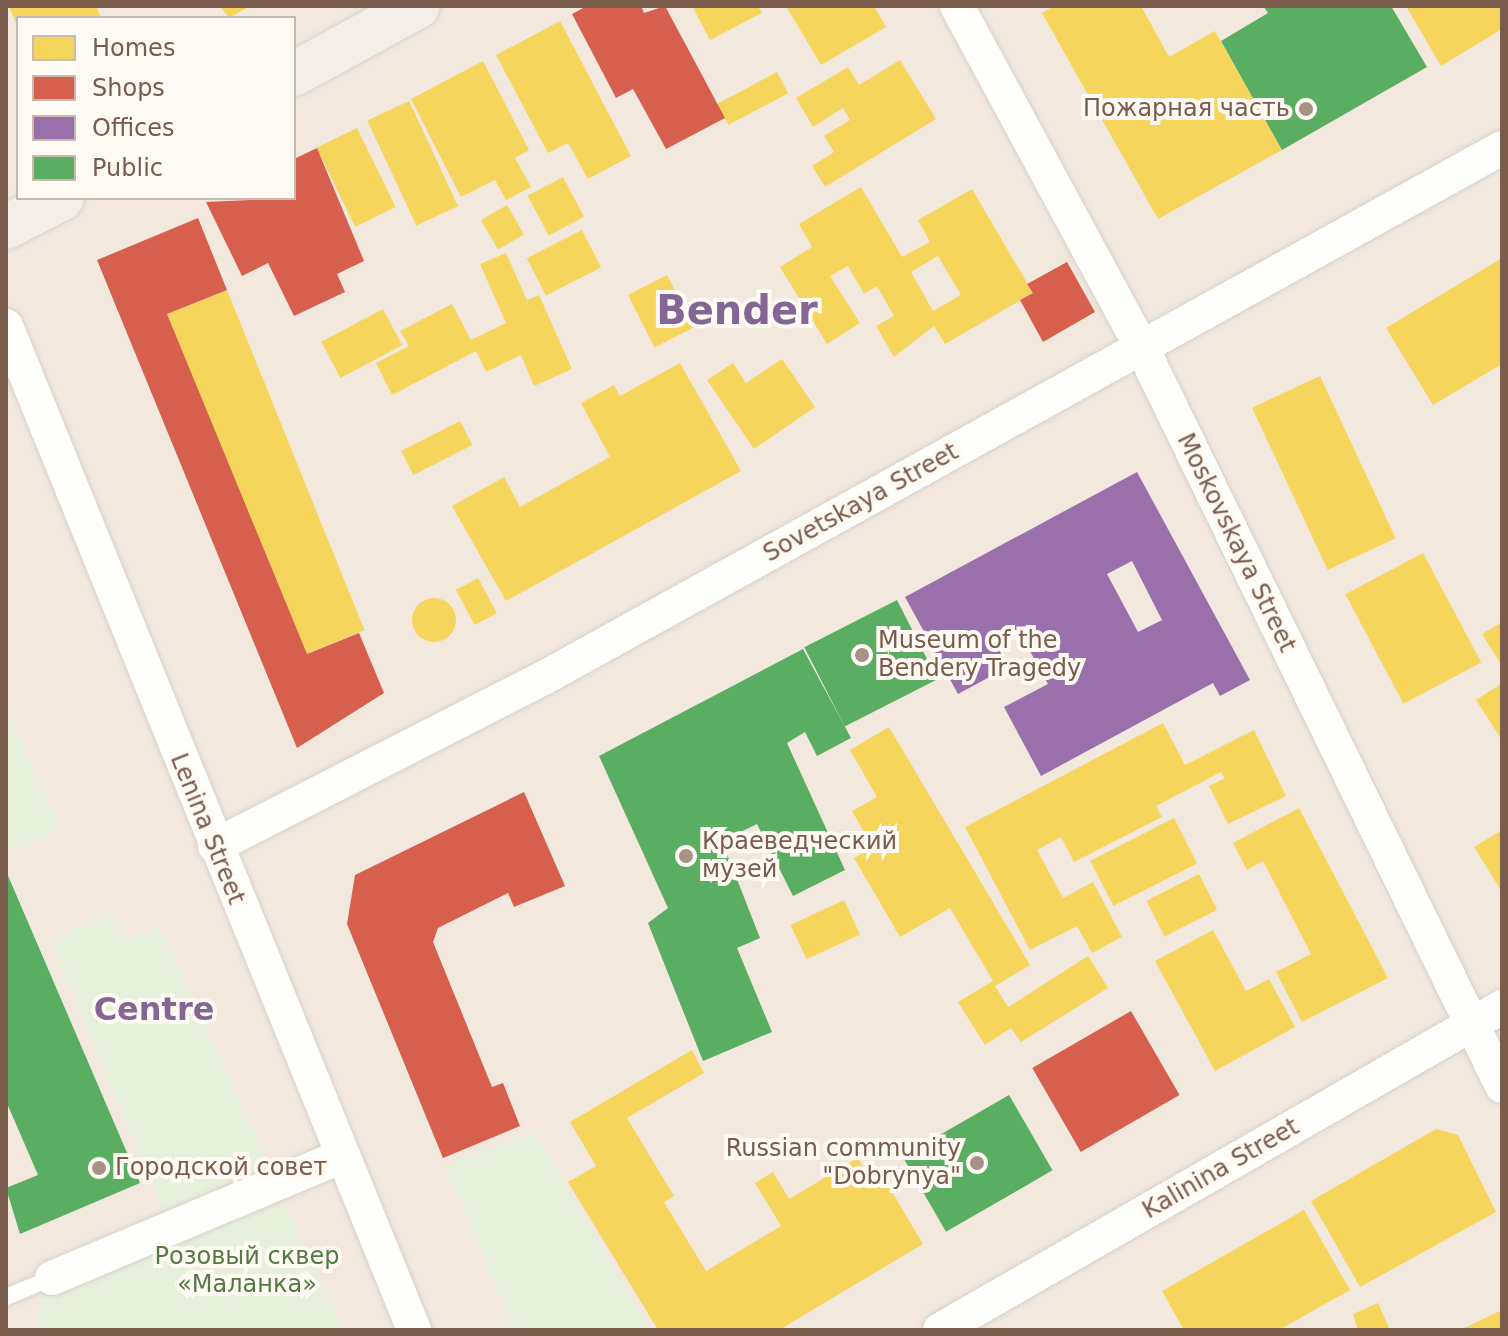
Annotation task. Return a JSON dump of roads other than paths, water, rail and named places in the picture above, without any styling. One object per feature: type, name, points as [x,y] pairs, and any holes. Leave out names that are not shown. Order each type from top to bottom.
[{"type":"main road","points":[[296,73],[418,6]]},
{"type":"main road","points":[[6,227],[58,200]]},
{"type":"street","name":"Moskovskaya Street","points":[[957,6],[1142,348],[1502,1086]]},
{"type":"street","name":"Sovetskaya Street","points":[[215,846],[542,679],[1502,148]]},
{"type":"street","name":"Lenina Street","points":[[6,326],[340,1157],[414,1330]]},
{"type":"street","name":"Kalinina Street","points":[[940,1330],[1502,1007]]},
{"type":"street","points":[[52,1278],[340,1157]]},
{"type":"lane","points":[[6,1297],[52,1278]]},
{"type":"place","name":"Пожарная часть","points":[[1306,109]]},
{"type":"place","name":"Museum of the Bendery Tragedy","points":[[862,655]]},
{"type":"place","name":"Краеведческий музей","points":[[686,856]]},
{"type":"place","name":"Russian community \"Dobrynya\"","points":[[977,1163]]},
{"type":"place","name":"Городской совет","points":[[99,1168]]},
{"type":"district","name":"Bender","points":[[737,310]]},
{"type":"district","name":"Centre","points":[[154,1009]]},
{"type":"park label","name":"Розовый сквер «Маланка»","points":[[247,1271]]}]
